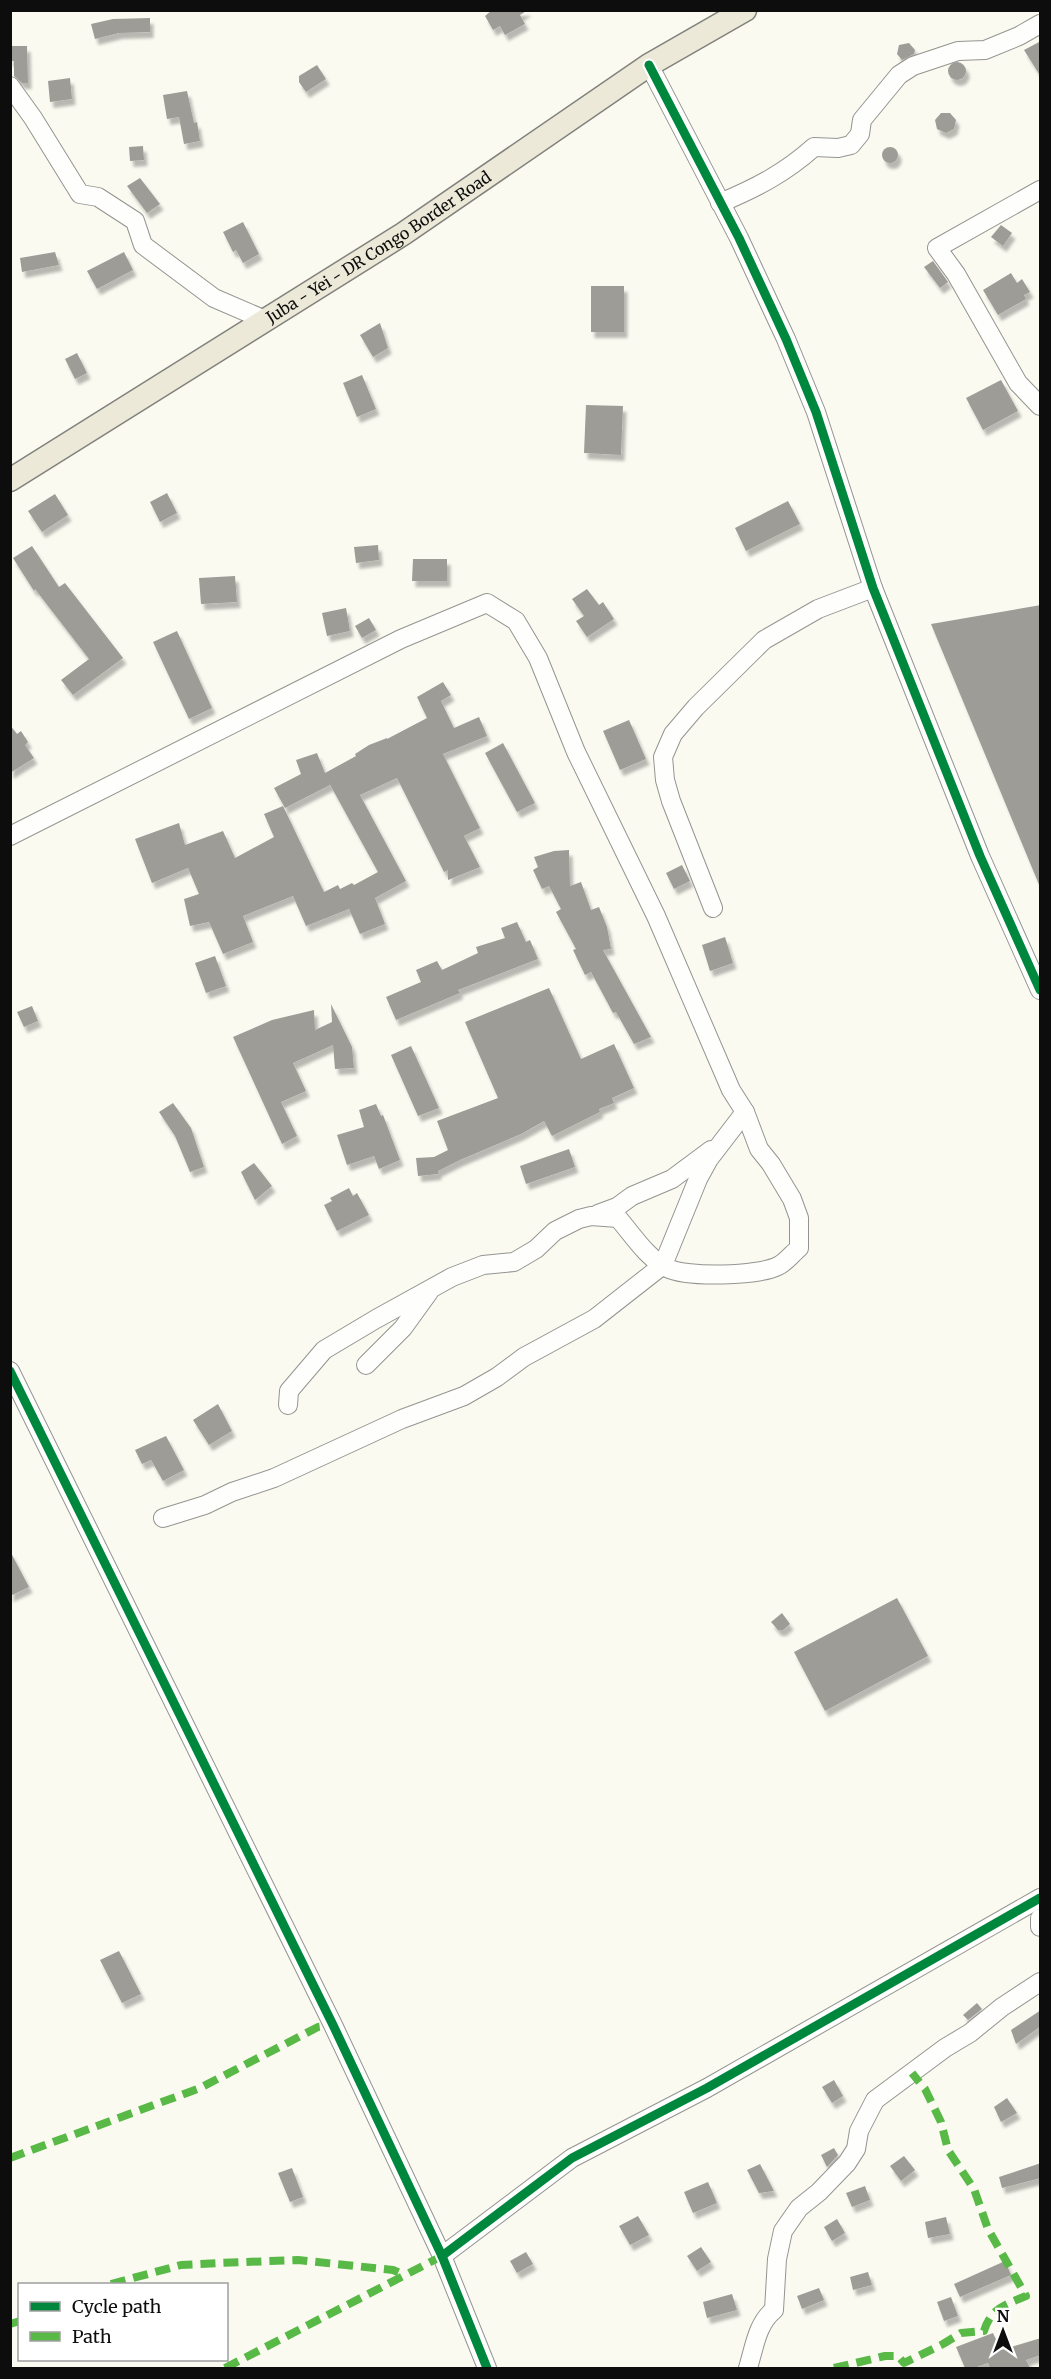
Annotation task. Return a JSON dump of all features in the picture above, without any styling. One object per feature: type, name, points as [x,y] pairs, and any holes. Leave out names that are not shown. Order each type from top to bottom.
[{"type":"main road","name":"Juba - Yei - DR Congo Border Road","points":[[10,480],[403,234],[649,65],[745,10]]},
{"type":"street","points":[[720,203],[756,188],[798,161],[814,147],[838,148],[851,145],[860,134],[862,120],[899,75],[913,66],[958,51],[985,50],[1041,24]]},
{"type":"street","points":[[649,65],[786,339],[816,412],[873,588],[980,856],[1041,990]]},
{"type":"street","points":[[10,86],[33,118],[80,194],[98,197],[135,221],[143,245],[214,298],[265,320]]},
{"type":"street","points":[[1041,190],[937,248],[956,274],[1018,383],[1041,406]]},
{"type":"street","points":[[713,908],[665,780],[663,757],[673,734],[703,700],[764,640],[818,609],[873,588]]},
{"type":"street","points":[[10,836],[401,639],[487,603],[516,621],[538,658],[576,752],[656,916],[731,1090],[745,1112],[759,1149],[792,1199],[799,1218],[799,1248],[780,1266],[745,1274],[704,1274],[667,1268],[649,1254],[618,1218],[591,1216]]},
{"type":"street","points":[[164,1518],[274,1478],[402,1419],[464,1396],[497,1377],[524,1357],[594,1319],[663,1264],[698,1179],[720,1143],[745,1112]]},
{"type":"street","points":[[288,1405],[289,1391],[324,1350],[432,1288],[483,1264],[514,1263],[536,1249],[555,1231],[617,1207],[632,1196],[672,1179],[720,1143]]},
{"type":"street","points":[[366,1365],[403,1328],[432,1288]]},
{"type":"street","points":[[10,1371],[333,2025],[442,2256],[487,2368]]},
{"type":"street","points":[[442,2256],[572,2158],[707,2088],[1041,1898]]},
{"type":"street","points":[[1041,1918],[1041,1927]]},
{"type":"street","points":[[748,2368],[751,2352],[767,2316],[774,2310],[777,2259],[783,2231],[799,2208],[819,2192],[847,2163],[856,2149],[860,2131],[875,2100],[945,2048],[970,2033],[1002,2007],[1041,1982]]},
{"type":"building","points":[[492,10],[528,10],[520,15],[525,24],[505,35],[500,26],[493,30],[485,16]]},
{"type":"building","points":[[150,18],[150,32],[119,33],[95,39],[91,24],[113,19]]},
{"type":"building","points":[[1041,41],[1041,77],[1024,50]]},
{"type":"building","points":[[909,43],[915,50],[914,54],[902,60],[897,54],[899,45]]},
{"type":"building","points":[[10,46],[27,46],[28,83],[22,83],[14,76],[14,61],[10,61]]},
{"type":"building","points":[[953,62],[961,62],[966,67],[964,78],[953,80],[948,75],[948,67]]},
{"type":"building","points":[[317,65],[326,79],[306,92],[299,82],[299,76]]},
{"type":"building","points":[[70,78],[72,99],[50,102],[48,81]]},
{"type":"building","points":[[187,91],[194,123],[197,122],[200,141],[184,144],[179,117],[167,119],[163,95]]},
{"type":"building","points":[[941,113],[950,113],[956,120],[954,129],[946,133],[937,129],[935,120]]},
{"type":"building","points":[[143,146],[144,160],[130,161],[129,147]]},
{"type":"building","points":[[890,147],[898,155],[890,163],[882,155]]},
{"type":"building","points":[[140,178],[160,204],[147,213],[127,186]]},
{"type":"building","points":[[243,222],[259,254],[243,263],[236,250],[233,252],[223,232]]},
{"type":"building","points":[[1001,225],[1012,233],[1003,246],[991,237]]},
{"type":"building","points":[[55,252],[59,265],[22,272],[20,258]]},
{"type":"building","points":[[124,252],[133,270],[97,289],[87,271]]},
{"type":"building","points":[[933,261],[948,282],[940,288],[924,267]]},
{"type":"building","points":[[1011,273],[1017,283],[1022,279],[1030,292],[1024,295],[1026,299],[998,315],[983,290]]},
{"type":"building","points":[[591,286],[624,286],[624,332],[591,332]]},
{"type":"building","points":[[380,323],[388,348],[373,357],[360,335]]},
{"type":"building","points":[[77,353],[87,373],[75,379],[65,359]]},
{"type":"building","points":[[362,375],[376,409],[357,417],[343,383]]},
{"type":"building","points":[[1001,380],[1018,411],[983,430],[966,398]]},
{"type":"building","points":[[586,405],[623,406],[621,455],[584,453]]},
{"type":"building","points":[[167,493],[177,513],[160,522],[150,502]]},
{"type":"building","points":[[55,494],[68,515],[42,532],[28,511]]},
{"type":"building","points":[[788,501],[800,524],[746,551],[735,528]]},
{"type":"building","points":[[378,545],[379,560],[356,563],[354,547]]},
{"type":"building","points":[[32,546],[59,587],[65,583],[123,658],[73,695],[61,680],[89,659],[35,589],[34,591],[13,558]]},
{"type":"building","points":[[413,559],[447,559],[447,581],[412,581]]},
{"type":"building","points":[[235,576],[237,602],[201,604],[199,578]]},
{"type":"building","points":[[587,589],[599,605],[603,602],[614,619],[587,637],[576,621],[584,616],[572,599]]},
{"type":"building","points":[[1041,605],[1041,887],[1040,887],[931,624]]},
{"type":"building","points":[[346,608],[350,631],[327,636],[322,613]]},
{"type":"building","points":[[369,618],[376,630],[362,638],[355,626]]},
{"type":"building","points":[[177,631],[212,708],[189,719],[153,642]]},
{"type":"building","points":[[443,682],[451,695],[441,701],[454,728],[479,717],[487,736],[443,754],[480,828],[464,836],[480,867],[448,880],[448,870],[444,872],[397,778],[360,795],[406,881],[375,898],[385,924],[360,934],[349,909],[306,926],[293,896],[243,916],[253,942],[223,954],[209,922],[190,926],[184,899],[199,894],[188,868],[152,883],[135,839],[179,823],[185,845],[223,831],[235,858],[274,837],[264,814],[283,806],[324,892],[338,885],[340,889],[352,883],[354,885],[378,872],[328,781],[330,785],[285,808],[274,788],[301,774],[296,760],[317,753],[325,773],[356,756],[355,754],[369,745],[387,739],[427,718],[417,697]]},
{"type":"building","points":[[629,720],[646,759],[620,770],[603,731]]},
{"type":"building","points":[[10,725],[17,734],[21,731],[28,742],[25,745],[34,758],[10,773]]},
{"type":"building","points":[[503,743],[535,803],[517,812],[485,753]]},
{"type":"building","points":[[569,850],[570,886],[581,882],[591,910],[599,907],[607,927],[611,949],[603,950],[651,1037],[634,1044],[616,1012],[613,1013],[591,972],[585,975],[573,950],[576,949],[556,912],[561,909],[549,886],[542,889],[533,870],[538,867],[534,857],[554,851]]},
{"type":"building","points":[[682,865],[690,881],[674,889],[666,873]]},
{"type":"building","points":[[517,922],[526,942],[530,940],[538,959],[458,990],[460,993],[396,1020],[386,997],[421,982],[416,970],[437,961],[442,970],[478,953],[476,947],[505,938],[501,928]]},
{"type":"building","points":[[725,937],[733,963],[710,971],[702,945]]},
{"type":"building","points":[[215,956],[226,986],[206,993],[195,963]]},
{"type":"building","points":[[549,988],[581,1059],[614,1044],[634,1088],[612,1098],[614,1103],[599,1109],[600,1112],[552,1136],[544,1121],[521,1134],[438,1171],[438,1174],[418,1176],[416,1158],[434,1157],[448,1150],[437,1121],[498,1098],[465,1022]]},
{"type":"building","points":[[331,1004],[352,1047],[354,1068],[335,1069],[333,1045],[293,1063],[306,1091],[281,1102],[297,1136],[282,1144],[233,1037],[272,1020],[314,1010],[315,1030],[332,1022]]},
{"type":"building","points":[[32,1006],[38,1021],[24,1027],[17,1012]]},
{"type":"building","points":[[411,1046],[439,1108],[418,1116],[391,1055]]},
{"type":"building","points":[[173,1103],[191,1128],[204,1167],[190,1172],[175,1136],[159,1112]]},
{"type":"building","points":[[376,1104],[381,1116],[383,1115],[400,1160],[379,1169],[374,1156],[347,1165],[337,1135],[364,1127],[359,1110]]},
{"type":"building","points":[[569,1149],[575,1167],[526,1184],[520,1166]]},
{"type":"building","points":[[254,1163],[272,1186],[255,1200],[241,1172]]},
{"type":"building","points":[[349,1188],[353,1196],[357,1193],[369,1215],[337,1231],[324,1205],[332,1201],[330,1198]]},
{"type":"building","points":[[218,1404],[232,1431],[209,1445],[193,1420]]},
{"type":"building","points":[[166,1436],[184,1470],[163,1481],[151,1460],[142,1464],[135,1450]]},
{"type":"building","points":[[10,1551],[29,1587],[10,1596]]},
{"type":"building","points":[[897,1598],[928,1656],[825,1711],[794,1652]]},
{"type":"building","points":[[782,1613],[790,1624],[783,1630],[778,1630],[771,1622]]},
{"type":"building","points":[[119,1951],[141,1994],[122,2003],[100,1960]]},
{"type":"building","points":[[977,2003],[982,2009],[968,2020],[963,2015]]},
{"type":"building","points":[[1041,2010],[1041,2026],[1016,2044],[1011,2030]]},
{"type":"building","points":[[834,2080],[843,2096],[832,2103],[822,2087]]},
{"type":"building","points":[[1007,2098],[1017,2113],[1001,2122],[994,2107]]},
{"type":"building","points":[[834,2148],[838,2155],[827,2167],[821,2155]]},
{"type":"building","points":[[904,2156],[915,2170],[901,2181],[890,2166]]},
{"type":"building","points":[[1041,2163],[1041,2178],[1002,2188],[999,2177]]},
{"type":"building","points":[[760,2164],[774,2191],[759,2193],[747,2170]]},
{"type":"building","points":[[292,2168],[303,2197],[290,2202],[278,2173]]},
{"type":"building","points":[[708,2182],[717,2203],[693,2213],[684,2192]]},
{"type":"building","points":[[865,2186],[870,2200],[852,2207],[846,2193]]},
{"type":"building","points":[[638,2216],[649,2235],[630,2245],[619,2226]]},
{"type":"building","points":[[946,2217],[950,2234],[928,2238],[925,2222]]},
{"type":"building","points":[[837,2219],[845,2233],[832,2241],[824,2227]]},
{"type":"building","points":[[701,2247],[711,2262],[697,2271],[687,2256]]},
{"type":"building","points":[[526,2252],[533,2264],[517,2273],[510,2261]]},
{"type":"building","points":[[1005,2261],[1011,2275],[960,2297],[954,2284]]},
{"type":"building","points":[[868,2272],[872,2285],[853,2290],[850,2277]]},
{"type":"building","points":[[819,2288],[824,2300],[802,2309],[797,2296]]},
{"type":"building","points":[[732,2294],[737,2310],[707,2318],[703,2302]]},
{"type":"building","points":[[951,2297],[958,2316],[944,2321],[937,2302]]},
{"type":"building","points":[[993,2333],[1001,2350],[1041,2338],[1041,2355],[1026,2360],[1030,2368],[990,2368],[988,2363],[974,2368],[965,2368],[956,2347]]},
{"type":"marked path","points":[[10,2158],[200,2088],[318,2027],[333,2025]]},
{"type":"marked path","points":[[834,2368],[885,2356],[898,2356],[904,2363],[961,2333],[984,2331],[995,2312],[1026,2296],[988,2229],[974,2189],[948,2150],[941,2122],[925,2089],[912,2073]]},
{"type":"marked path","points":[[225,2368],[442,2256]]},
{"type":"marked path","points":[[115,2283],[181,2265],[298,2260],[393,2270],[405,2275]]},
{"type":"marked path","points":[[10,2324],[18,2322]]},
{"type":"cycle path","points":[[649,65],[739,238],[786,339],[816,412],[873,588],[980,856],[1040,990]]},
{"type":"cycle path","points":[[10,1371],[333,2025],[442,2256],[487,2368]]},
{"type":"cycle path","points":[[442,2256],[572,2158],[707,2088],[1040,1898]]}]
